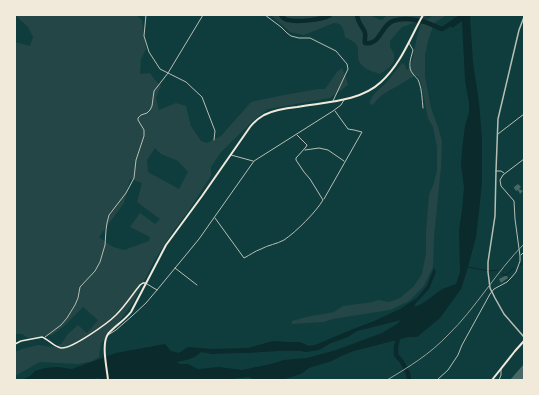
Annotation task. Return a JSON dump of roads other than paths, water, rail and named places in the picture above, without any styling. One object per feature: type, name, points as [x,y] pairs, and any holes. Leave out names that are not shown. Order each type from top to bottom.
[{"type":"main road","points":[[108,380],[105,353],[107,336],[131,312],[170,238],[202,196],[250,127],[264,115],[275,111],[356,96],[368,91],[382,82],[396,65],[423,15]]},
{"type":"main road","points":[[15,344],[42,337],[59,348],[71,346],[91,334],[115,316],[141,284],[144,282],[146,283]]},
{"type":"main road","points":[[492,380],[524,341]]},
{"type":"street","points":[[146,15],[144,36],[149,52],[160,69],[186,82],[202,97],[215,131],[214,140]]},
{"type":"street","points":[[45,338],[67,318],[78,298],[80,287],[95,271],[100,262],[105,245],[106,223],[109,215],[126,193],[134,178],[136,160],[144,136],[144,130],[138,118],[141,114],[147,113],[150,110],[154,91],[168,73],[203,15]]},
{"type":"street","points":[[265,15],[291,36],[310,38],[336,52],[347,64],[348,69],[332,101]]},
{"type":"street","points":[[524,17],[519,30],[498,119],[496,216],[488,267],[488,278],[492,294],[504,314],[524,337]]},
{"type":"street","points":[[409,43],[413,50],[409,66],[410,70],[418,80],[421,89],[423,108]]},
{"type":"street","points":[[107,336],[116,330],[146,303],[157,290],[215,218],[254,161],[335,110],[341,105],[344,99]]},
{"type":"street","points":[[215,218],[244,258],[261,248],[282,240],[292,234],[320,205],[362,132],[348,129],[335,110]]},
{"type":"street","points":[[498,134],[524,114]]},
{"type":"street","points":[[297,134],[307,145],[296,160],[323,200]]},
{"type":"street","points":[[304,150],[319,148],[328,150],[345,161]]},
{"type":"street","points":[[230,155],[254,161]]},
{"type":"street","points":[[437,380],[448,370],[456,359],[490,294],[494,289],[507,282],[516,272],[520,256],[514,201],[502,186],[501,177],[504,173],[524,159]]},
{"type":"street","points":[[496,171],[501,171],[504,173]]},
{"type":"street","points":[[520,256],[524,252]]},
{"type":"street","points":[[175,268],[197,285]]},
{"type":"street","points":[[146,283],[157,290]]},
{"type":"street","points":[[499,380],[501,368]]},
{"type":"waterway","points":[[281,15],[285,19],[301,21],[330,15]]},
{"type":"waterway","points":[[357,15],[365,33],[365,43],[374,41],[389,23],[396,20],[418,20],[442,29],[466,15]]},
{"type":"waterway","points":[[520,265],[524,263]]},
{"type":"waterway","points":[[468,267],[489,271],[498,270]]},
{"type":"waterway","points":[[502,274],[506,275],[514,268]]},
{"type":"waterway","points":[[399,334],[396,355],[408,373],[409,380]]},
{"type":"railway","points":[[387,380],[419,360],[441,342],[468,313],[504,266],[524,244]]}]
